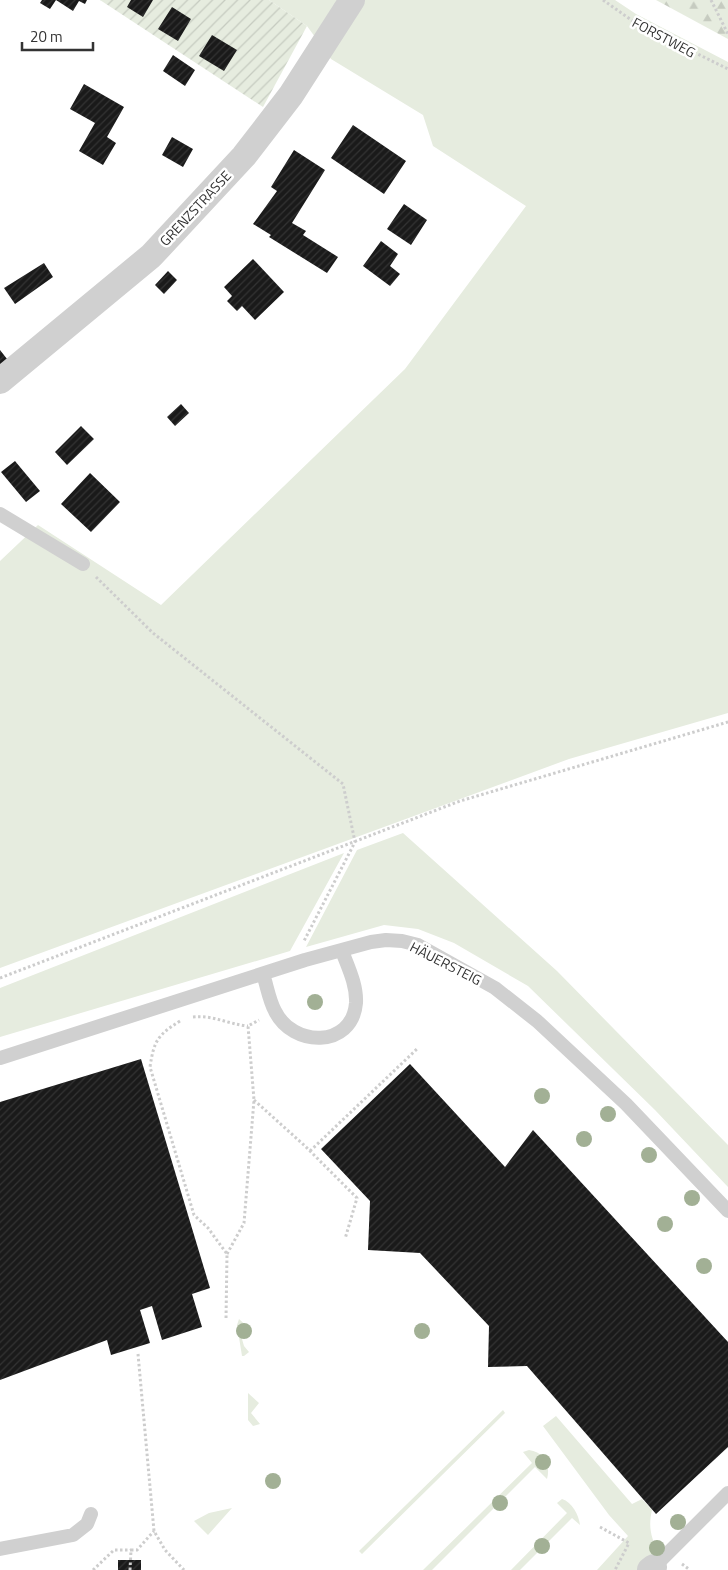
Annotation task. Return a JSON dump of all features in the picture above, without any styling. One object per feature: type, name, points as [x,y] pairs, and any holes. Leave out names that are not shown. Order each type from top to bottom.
[{"type":"street","name":"GRENZSTRASSE","points":[[0,381],[151,256],[244,156],[291,95],[352,0]]},
{"type":"lane","points":[[0,514],[83,564]]},
{"type":"lane","name":"HÄUERSTEIG","points":[[0,1058],[292,964],[371,942],[386,940],[402,941],[418,945],[495,988],[538,1020],[626,1104],[728,1211]]},
{"type":"lane","points":[[263,974],[275,1012],[286,1026],[301,1035],[314,1038],[336,1035],[353,1017],[356,1001],[354,984],[342,951]]},
{"type":"lane","points":[[652,1568],[728,1494]]},
{"type":"lane","points":[[0,1549],[73,1535],[87,1524],[91,1514]]},
{"type":"path","name":"FORSTWEG","points":[[604,0],[637,24],[728,69]]},
{"type":"path","points":[[711,0],[728,34]]},
{"type":"path","points":[[83,564],[153,633],[343,784],[354,842],[292,964]]},
{"type":"path","points":[[0,978],[460,802],[728,722]]},
{"type":"path","points":[[227,1254],[208,1228],[194,1215],[150,1066],[153,1046],[165,1031],[186,1018],[208,1016],[232,1024],[248,1026],[275,1012]]},
{"type":"path","points":[[226,1319],[227,1254],[244,1223],[254,1100],[248,1026]]},
{"type":"path","points":[[310,1151],[418,1048]]},
{"type":"path","points":[[254,1100],[310,1151],[357,1198],[345,1239]]},
{"type":"path","points":[[138,1354],[154,1531],[165,1550],[184,1570]]},
{"type":"path","points":[[600,1527],[629,1543],[615,1570]]},
{"type":"path","points":[[94,1570],[114,1550],[137,1550],[154,1531]]},
{"type":"path","points":[[130,1570],[131,1550]]},
{"type":"green space","points":[[100,0],[269,0],[307,26],[263,107]]},
{"type":"green space","points":[[269,0],[615,0],[636,14],[728,62],[728,713],[569,759],[0,968],[0,561],[38,525],[161,605],[405,369],[526,206],[433,146],[423,115],[331,59],[307,26]]},
{"type":"green space","points":[[656,0],[728,0],[728,39]]},
{"type":"green space","points":[[403,833],[557,971],[728,1145],[728,1187],[655,1110],[528,986],[454,943],[418,929],[384,925],[306,947],[357,850]]},
{"type":"green space","points":[[344,853],[290,951],[0,1037],[0,988]]},
{"type":"green space","points":[[239,1319],[251,1330],[242,1339],[244,1346],[249,1352],[244,1356],[242,1356],[237,1325]]},
{"type":"green space","points":[[248,1393],[259,1403],[251,1413],[260,1424],[253,1426],[248,1420]]},
{"type":"green space","points":[[503,1410],[505,1413],[362,1554],[359,1551]]},
{"type":"green space","points":[[556,1416],[632,1504],[642,1499],[652,1510],[651,1532],[659,1554],[641,1570],[597,1570],[628,1536],[609,1515],[543,1426]]},
{"type":"green space","points":[[529,1450],[539,1453],[545,1460],[548,1468],[547,1479],[535,1467],[432,1570],[423,1570],[532,1463],[523,1452]]},
{"type":"green space","points":[[562,1499],[574,1509],[580,1525],[572,1518],[520,1570],[511,1570],[567,1513],[557,1503]]},
{"type":"green space","points":[[232,1508],[208,1535],[194,1521],[209,1513]]},
{"type":"building","points":[[42,0],[56,0],[50,9],[40,3]]},
{"type":"building","points":[[56,0],[87,0],[85,4],[79,1],[73,11]]},
{"type":"building","points":[[131,0],[153,0],[143,17],[127,7]]},
{"type":"building","points":[[172,7],[191,19],[178,41],[158,29]]},
{"type":"building","points":[[212,35],[237,50],[224,71],[199,56]]},
{"type":"building","points":[[173,55],[195,70],[185,86],[163,71]]},
{"type":"building","points":[[84,84],[124,107],[107,137],[116,143],[103,165],[79,151],[95,123],[70,109]]},
{"type":"building","points":[[353,125],[406,161],[384,194],[331,158]]},
{"type":"building","points":[[172,137],[193,149],[183,167],[162,155]]},
{"type":"building","points":[[294,150],[325,170],[292,223],[306,231],[303,235],[338,257],[327,273],[269,237],[271,235],[253,224],[277,191],[271,187]]},
{"type":"building","points":[[404,204],[427,220],[411,245],[387,229]]},
{"type":"building","points":[[381,241],[398,254],[390,266],[400,274],[390,286],[363,266]]},
{"type":"building","points":[[253,259],[284,292],[255,320],[242,306],[237,311],[227,301],[232,296],[224,287]]},
{"type":"building","points":[[44,263],[53,277],[15,304],[4,288]]},
{"type":"building","points":[[168,271],[177,280],[164,294],[155,285]]},
{"type":"building","points":[[0,350],[11,364],[0,372]]},
{"type":"building","points":[[181,404],[189,413],[175,426],[167,417]]},
{"type":"building","points":[[81,426],[94,439],[67,465],[55,452]]},
{"type":"building","points":[[15,461],[40,491],[26,502],[1,472]]},
{"type":"building","points":[[90,473],[120,502],[91,532],[61,504]]},
{"type":"building","points":[[141,1059],[210,1288],[192,1294],[202,1327],[162,1340],[152,1306],[140,1310],[150,1343],[111,1355],[107,1340],[0,1380],[0,1102]]},
{"type":"building","points":[[410,1064],[505,1167],[533,1130],[728,1342],[728,1447],[656,1514],[527,1366],[488,1367],[489,1326],[420,1253],[368,1250],[370,1201],[321,1149]]},
{"type":"building","points":[[118,1560],[141,1560],[141,1570],[118,1570]]}]
